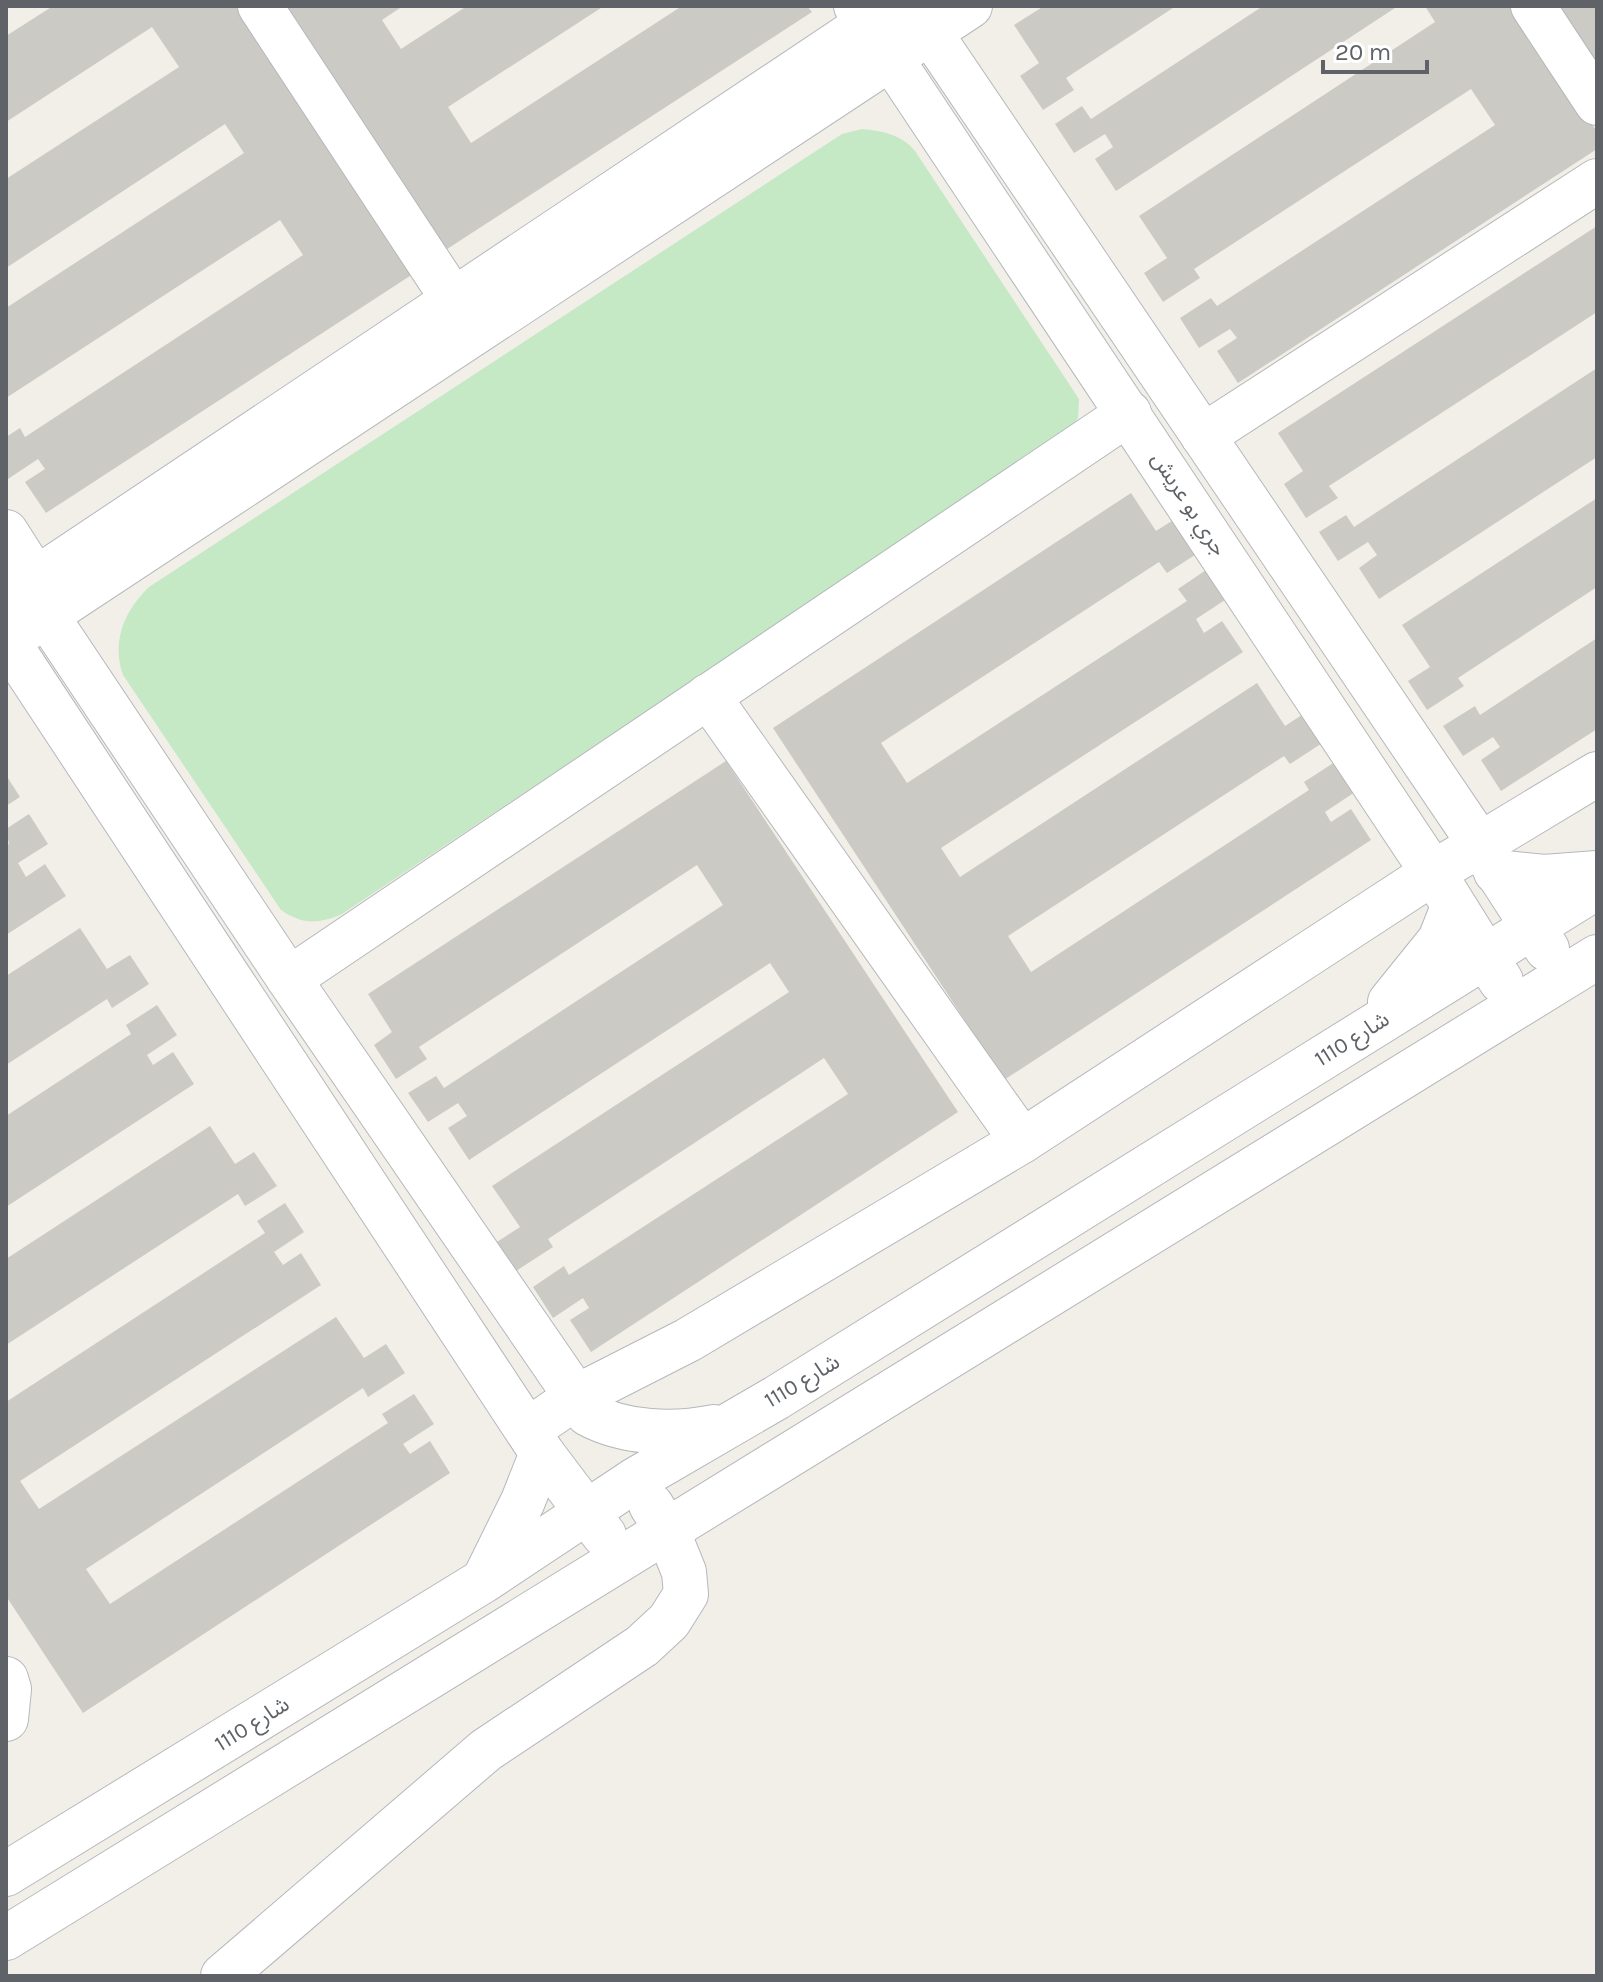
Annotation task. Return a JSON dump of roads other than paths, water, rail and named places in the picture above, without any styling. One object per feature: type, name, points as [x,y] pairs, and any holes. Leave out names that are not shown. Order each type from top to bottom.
[{"type":"street","points":[[260,6],[465,317]]},
{"type":"street","points":[[19,614],[465,317],[892,58],[920,20],[970,6]]},
{"type":"street","points":[[1533,6],[1597,103]]},
{"type":"street","points":[[465,317],[873,12]]},
{"type":"street","name":"جري بو عريش","points":[[873,12],[892,58],[1517,1005]]},
{"type":"street","points":[[6,1938],[1581,967],[1531,926],[920,20]]},
{"type":"street","points":[[1203,436],[1597,181]]},
{"type":"street","points":[[289,979],[1129,413]]},
{"type":"street","points":[[6,532],[19,614],[535,1441],[621,1560]]},
{"type":"street","points":[[19,614],[289,979],[587,1407],[667,1530],[684,1572],[686,1594],[669,1621],[642,1646],[486,1750],[223,1976]]},
{"type":"street","points":[[708,696],[1022,1141]]},
{"type":"street","points":[[483,1581],[523,1501],[535,1441],[688,1340],[1442,890],[1597,774]]},
{"type":"street","points":[[1488,858],[1544,877],[1597,873]]},
{"type":"street","name":"شارع 1110","points":[[6,1874],[483,1581],[635,1480],[776,1398],[1597,887]]},
{"type":"street","points":[[1361,1033],[1400,991],[1440,940],[1442,890]]},
{"type":"street","points":[[587,1407],[629,1428],[662,1432],[695,1431],[728,1424]]},
{"type":"street","points":[[6,1679],[9,1689],[6,1719]]},
{"type":"street","points":[[6,1845],[74,1834]]}]
